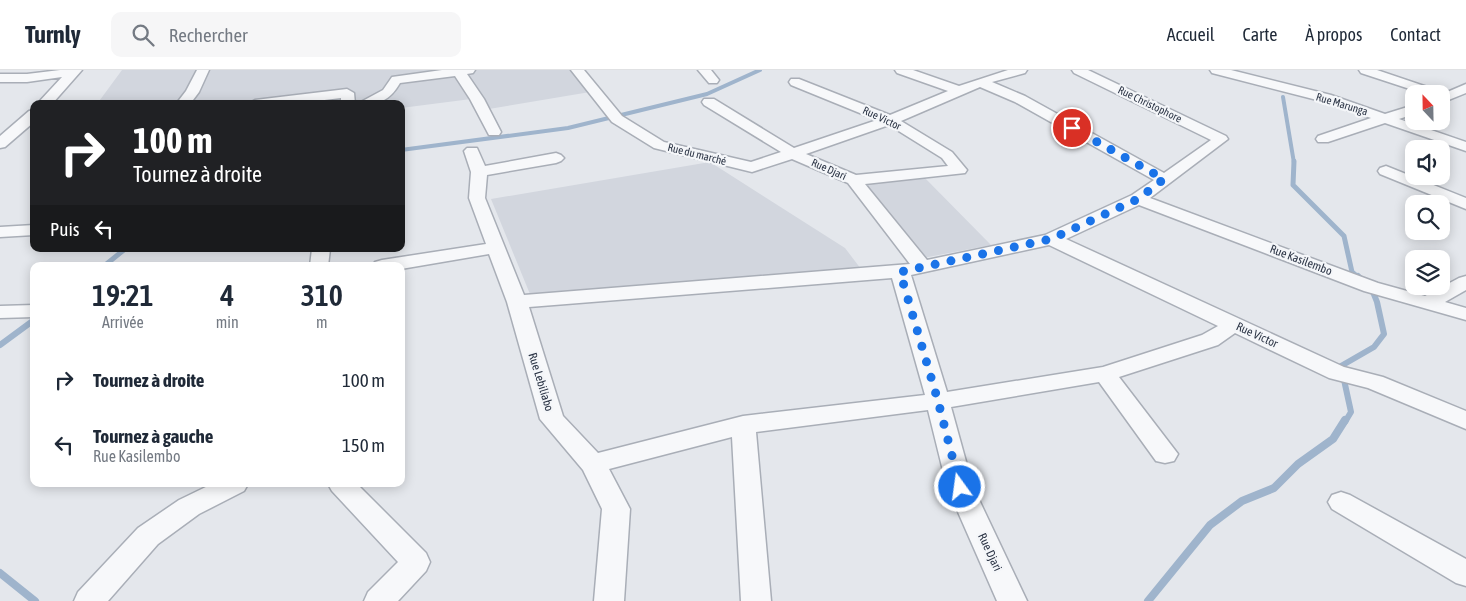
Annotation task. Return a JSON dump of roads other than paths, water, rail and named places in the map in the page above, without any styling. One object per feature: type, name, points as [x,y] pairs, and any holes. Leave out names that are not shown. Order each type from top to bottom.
[{"type":"street","points":[[187,100],[203,70]]},
{"type":"street","name":"Rue du marché","points":[[578,70],[616,117],[659,144],[752,167],[794,154]]},
{"type":"street","points":[[704,70],[714,80]]},
{"type":"street","points":[[901,70],[960,91]]},
{"type":"street","points":[[794,154],[890,120],[980,82],[1021,70]]},
{"type":"street","points":[[1082,72],[1103,70]]},
{"type":"street","name":"Rue Marunga","points":[[1216,70],[1229,75],[1326,98],[1466,147]]},
{"type":"street","points":[[1365,70],[1409,85]]},
{"type":"street","points":[[0,78],[27,78],[75,71]]},
{"type":"street","points":[[48,100],[75,71]]},
{"type":"street","points":[[372,100],[388,92],[396,80],[464,71],[494,132]]},
{"type":"street","name":"Rue Christophore","points":[[1082,72],[1221,139],[1164,179]]},
{"type":"street","name":"Rue Victor","points":[[795,82],[890,120],[947,155],[959,170],[854,180]]},
{"type":"street","points":[[517,302],[911,270],[1051,239],[1138,199],[1164,179],[1020,99],[980,82]]},
{"type":"street","points":[[1450,93],[1466,88]]},
{"type":"street","points":[[288,100],[347,93],[348,100]]},
{"type":"street","points":[[1450,98],[1466,102]]},
{"type":"street","name":"Rue Djari","points":[[709,102],[794,154],[854,180],[911,270],[938,401],[960,487],[1012,601]]},
{"type":"street","points":[[1323,139],[1405,112]]},
{"type":"street","points":[[0,144],[30,118]]},
{"type":"street","name":"Rue Lebiliabo","points":[[472,151],[479,172],[477,198],[517,302],[552,419],[594,464],[616,509],[609,601]]},
{"type":"street","points":[[479,172],[556,158]]},
{"type":"street","points":[[1386,171],[1466,204]]},
{"type":"street","name":"Rue Kasilembo","points":[[1138,199],[1371,287],[1466,314]]},
{"type":"street","points":[[0,232],[30,230]]},
{"type":"street","name":"Rue Victor","points":[[1051,239],[1337,373],[1374,382],[1466,421]]},
{"type":"street","points":[[405,262],[495,248]]},
{"type":"street","points":[[1428,303],[1466,282]]},
{"type":"street","points":[[0,312],[30,311]]},
{"type":"street","points":[[594,464],[743,425],[938,401],[1105,374],[1210,340],[1234,325]]},
{"type":"street","points":[[1105,374],[1165,454]]},
{"type":"street","points":[[743,425],[756,601]]},
{"type":"street","points":[[89,601],[148,536],[188,507],[229,487]]},
{"type":"street","points":[[344,487],[416,562],[379,601]]},
{"type":"street","points":[[1341,502],[1466,574]]},
{"type":"waterway","points":[[405,149],[568,128],[707,94],[760,70]]},
{"type":"waterway","points":[[1283,97],[1294,163]]},
{"type":"waterway","points":[[1294,163],[1293,185],[1344,236],[1352,272],[1359,278]]},
{"type":"waterway","points":[[109,262],[121,252]]},
{"type":"waterway","points":[[1358,276],[1361,279]]},
{"type":"waterway","points":[[1345,422],[1351,412],[1341,366],[1374,347],[1384,334],[1377,302],[1371,287]]},
{"type":"waterway","points":[[0,345],[30,323]]},
{"type":"waterway","points":[[1148,601],[1210,525],[1242,501],[1274,488],[1298,464],[1333,439],[1345,420]]},
{"type":"waterway","points":[[0,573],[35,601]]}]
